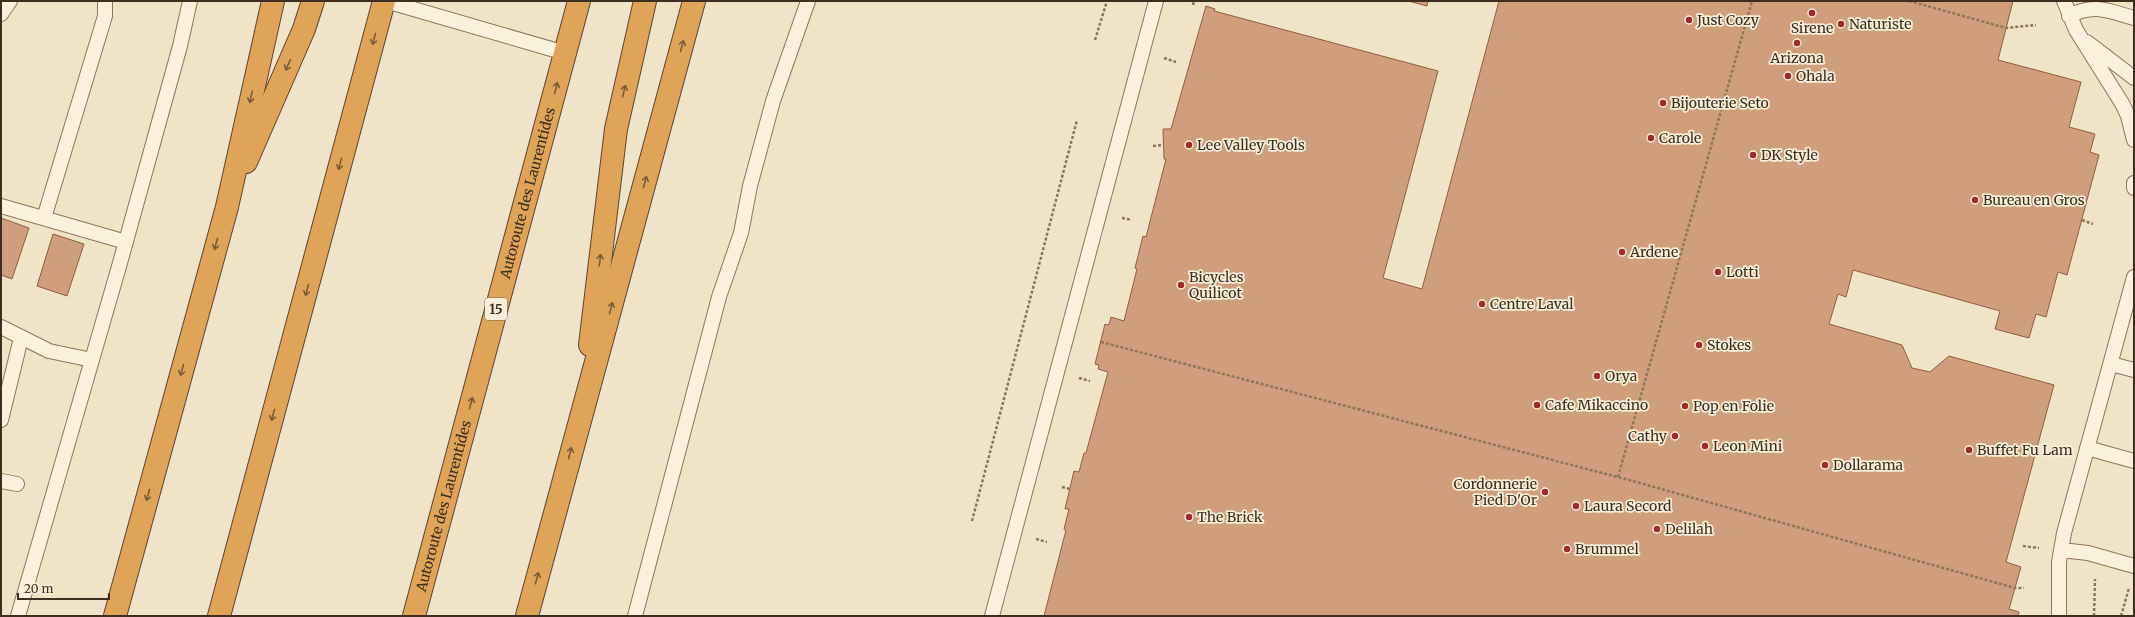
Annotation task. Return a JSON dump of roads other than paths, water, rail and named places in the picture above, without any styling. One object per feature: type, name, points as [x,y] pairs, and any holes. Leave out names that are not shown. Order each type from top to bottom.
[{"type":"highway","points":[[115,616],[227,207],[273,1]]},
{"type":"highway","points":[[227,207],[304,29],[313,1]]},
{"type":"highway","points":[[219,616],[385,1]]},
{"type":"highway","name":"Autoroute des Laurentides","points":[[414,616],[579,1]]},
{"type":"highway","points":[[582,410],[616,129],[644,1]]},
{"type":"highway","points":[[527,616],[694,1]]},
{"type":"lane","points":[[1,14],[10,1]]},
{"type":"lane","points":[[44,218],[105,16],[105,1]]},
{"type":"lane","points":[[18,616],[126,242],[178,53],[190,1]]},
{"type":"lane","points":[[385,1],[565,53]]},
{"type":"lane","points":[[635,616],[719,297],[741,233],[750,186],[773,101],[808,1]]},
{"type":"lane","points":[[992,616],[1156,1]]},
{"type":"lane","points":[[2064,1],[2069,16],[2082,39],[2123,105],[2128,116],[2134,140]]},
{"type":"lane","points":[[2069,16],[2081,10],[2095,8],[2134,18]]},
{"type":"lane","points":[[2082,39],[2134,78]]},
{"type":"lane","points":[[2134,183],[2134,188]]},
{"type":"lane","points":[[1,206],[126,242]]},
{"type":"lane","points":[[2059,616],[2061,550],[2087,448],[2134,277]]},
{"type":"lane","points":[[1,327],[49,351],[92,360]]},
{"type":"lane","points":[[1,420],[21,338]]},
{"type":"lane","points":[[2111,364],[2134,370]]},
{"type":"lane","points":[[2087,448],[2134,461]]},
{"type":"lane","points":[[1,481],[17,484]]},
{"type":"lane","points":[[2061,550],[2088,553],[2134,566]]},
{"type":"place","name":"Sirene","points":[[1812,13]]},
{"type":"place","name":"Just Cozy","points":[[1689,20]]},
{"type":"place","name":"Naturiste","points":[[1841,24]]},
{"type":"place","name":"Arizona","points":[[1797,43]]},
{"type":"place","name":"Ohala","points":[[1788,76]]},
{"type":"place","name":"Bijouterie Seto","points":[[1663,103]]},
{"type":"place","name":"Carole","points":[[1651,138]]},
{"type":"place","name":"Lee Valley Tools","points":[[1189,145]]},
{"type":"place","name":"DK Style","points":[[1753,155]]},
{"type":"place","name":"Bureau en Gros","points":[[1975,200]]},
{"type":"place","name":"Ardene","points":[[1622,252]]},
{"type":"place","name":"Lotti","points":[[1718,272]]},
{"type":"place","name":"Bicycles Quilicot","points":[[1181,285]]},
{"type":"place","name":"Centre Laval","points":[[1482,304]]},
{"type":"place","name":"Stokes","points":[[1699,345]]},
{"type":"place","name":"Orya","points":[[1597,376]]},
{"type":"place","name":"Cafe Mikaccino","points":[[1537,405]]},
{"type":"place","name":"Pop en Folie","points":[[1685,406]]},
{"type":"place","name":"Cathy","points":[[1675,436]]},
{"type":"place","name":"Leon Mini","points":[[1705,446]]},
{"type":"place","name":"Buffet Fu Lam","points":[[1969,450]]},
{"type":"place","name":"Dollarama","points":[[1825,465]]},
{"type":"place","name":"Cordonnerie Pied D'Or","points":[[1545,492]]},
{"type":"place","name":"Laura Secord","points":[[1576,506]]},
{"type":"place","name":"The Brick","points":[[1189,517]]},
{"type":"place","name":"Delilah","points":[[1657,529]]},
{"type":"place","name":"Brummel","points":[[1567,549]]}]
